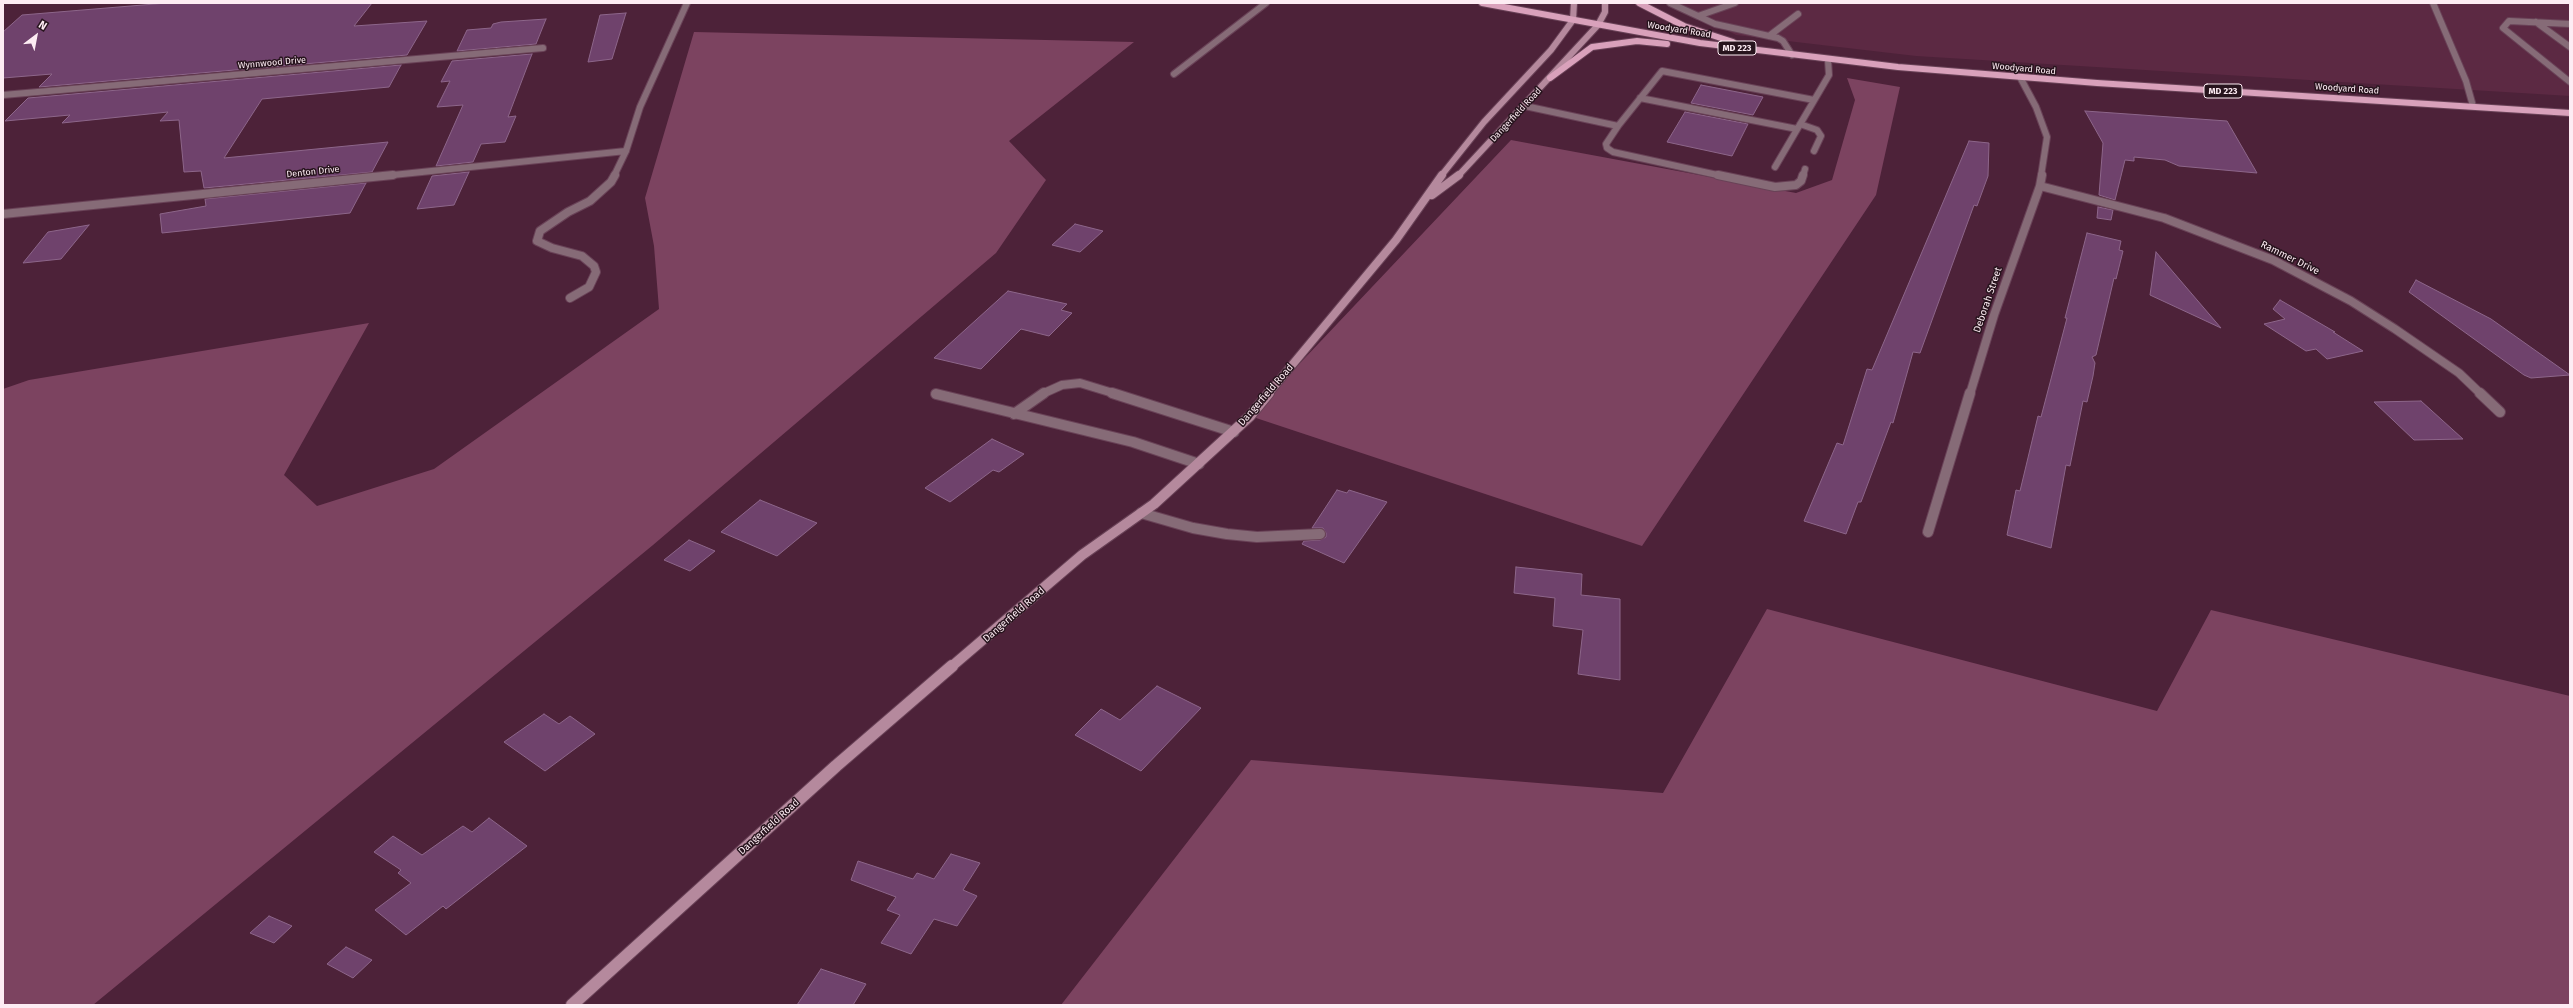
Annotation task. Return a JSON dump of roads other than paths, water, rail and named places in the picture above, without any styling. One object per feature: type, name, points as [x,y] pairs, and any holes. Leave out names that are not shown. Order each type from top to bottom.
[{"type":"main road","name":"Woodyard Road","points":[[1482,3],[1494,4],[1598,25],[1828,60],[2020,77],[2570,113]]},
{"type":"main road","points":[[1639,3],[1704,34],[1792,55]]},
{"type":"main road","points":[[1550,78],[1581,53],[1592,47],[1620,42],[1644,42],[1792,55]]},
{"type":"street","points":[[570,298],[588,287],[596,272],[594,266],[582,256],[552,248],[537,241],[540,231],[568,212],[590,201],[612,182],[626,151],[640,107],[687,3]]},
{"type":"street","points":[[1174,74],[1266,3]]},
{"type":"street","points":[[1573,20],[1574,3]]},
{"type":"street","points":[[1598,25],[1605,12],[1605,3]]},
{"type":"street","points":[[1670,3],[1715,24],[1770,36],[1783,41],[1792,55]]},
{"type":"street","points":[[1698,16],[1735,3]]},
{"type":"street","points":[[2433,3],[2466,81],[2473,106]]},
{"type":"street","points":[[1770,36],[1798,14]]},
{"type":"street","name":"Dangerfield Road","points":[[572,1005],[836,766],[1082,555],[1141,513],[1234,432],[1278,383],[1396,240],[1427,198],[1455,156],[1488,117],[1551,50],[1573,20]]},
{"type":"street","points":[[2570,24],[2509,21],[2503,28],[2570,82]]},
{"type":"street","points":[[2536,22],[2570,47]]},
{"type":"street","name":"Dangerfield Road","points":[[1427,198],[1465,170],[1598,25]]},
{"type":"street","name":"Wynnwood Drive","points":[[3,95],[543,48]]},
{"type":"street","points":[[1775,167],[1829,75],[1828,60]]},
{"type":"street","points":[[1805,169],[1801,181],[1796,185],[1788,187],[1775,187],[1613,152],[1607,148],[1606,144],[1618,126],[1662,71],[1734,88],[1814,100]]},
{"type":"street","points":[[2560,74],[2570,75]]},
{"type":"street","name":"Deborah Street","points":[[1928,532],[1994,315],[2040,186],[2047,137],[2036,107],[2020,77]]},
{"type":"street","points":[[1640,98],[1689,104],[1817,130],[1821,136],[1814,151]]},
{"type":"street","points":[[1525,106],[1618,126]]},
{"type":"street","name":"Denton Drive","points":[[3,214],[626,151]]},
{"type":"street","name":"Rammer Drive","points":[[2040,186],[2164,218],[2222,238],[2273,260],[2351,301],[2395,329],[2459,373],[2500,412]]},
{"type":"street","points":[[1014,414],[1047,391],[1062,385],[1080,383],[1234,432]]},
{"type":"street","points":[[936,394],[1133,442],[1199,464]]},
{"type":"street","points":[[1141,513],[1193,528],[1227,534],[1257,537],[1320,534]]}]
